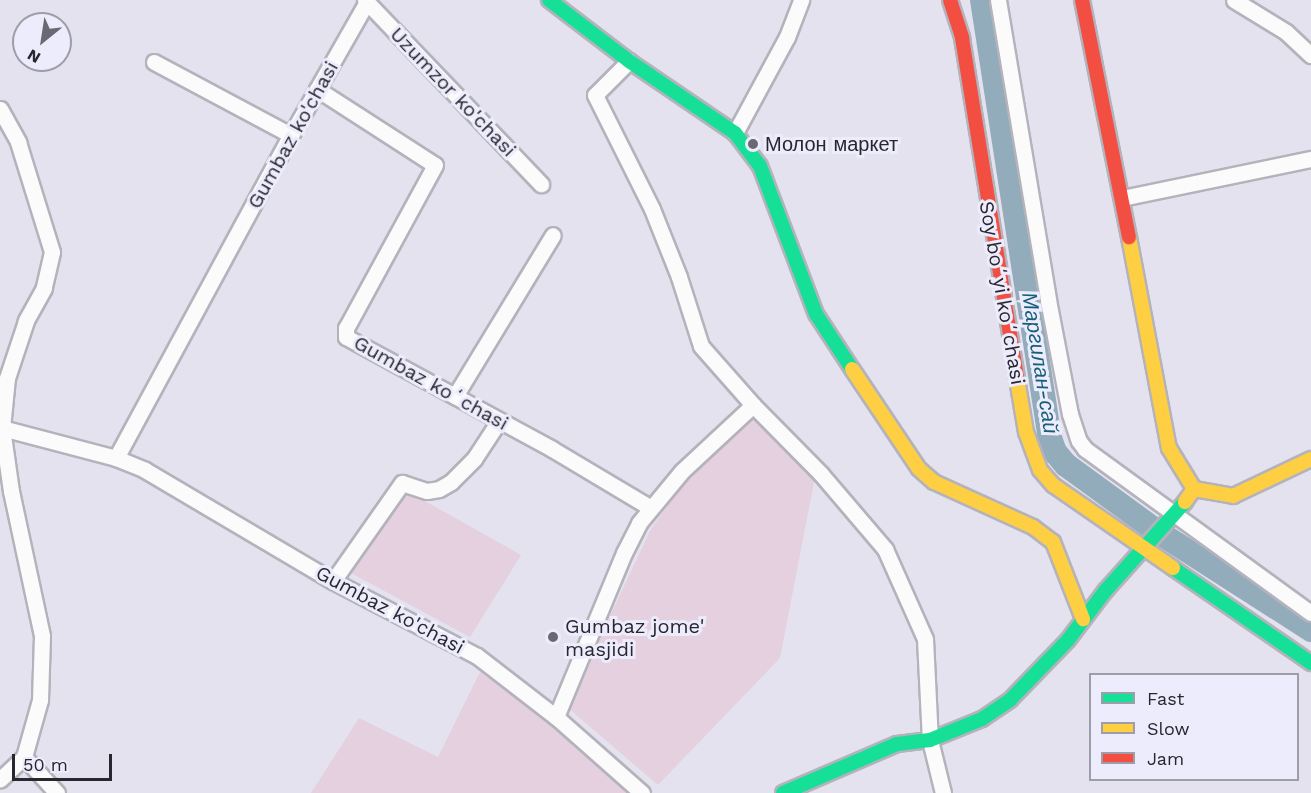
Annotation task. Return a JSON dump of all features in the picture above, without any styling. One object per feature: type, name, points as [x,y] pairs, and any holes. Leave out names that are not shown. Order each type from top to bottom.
[{"type":"street","points":[[549,0],[629,61],[735,132],[760,166],[816,314],[919,470],[934,482],[1034,526],[1053,542],[1083,619]]},
{"type":"street","points":[[735,132],[787,37],[801,0]]},
{"type":"street","name":"Soy boʻyi koʻchasi","points":[[950,0],[962,38],[1026,432],[1040,470],[1053,485],[1311,663]]},
{"type":"street","points":[[998,0],[1042,268],[1074,431],[1085,449],[1311,613]]},
{"type":"street","points":[[1082,0],[1169,448],[1194,489],[1233,496],[1311,459]]},
{"type":"street","points":[[1234,0],[1286,32],[1311,55]]},
{"type":"street","name":"Gumbaz ko'chasi","points":[[116,458],[366,1]]},
{"type":"street","name":"Uzumzor ko'chasi","points":[[366,1],[541,184]]},
{"type":"street","points":[[629,61],[595,95],[652,209],[679,277],[701,346],[753,405],[821,474],[885,549],[925,639],[930,740],[943,793]]},
{"type":"street","points":[[154,62],[291,135]]},
{"type":"street","name":"Gumbaz koʻchasi","points":[[317,88],[435,165],[344,332],[350,340],[552,449],[651,508]]},
{"type":"street","points":[[0,109],[18,142],[52,252],[44,288],[26,321],[7,378],[2,428],[11,491],[42,636],[40,700],[24,757],[0,778]]},
{"type":"street","points":[[1122,198],[1311,159]]},
{"type":"street","points":[[455,396],[553,235]]},
{"type":"street","points":[[556,717],[624,553],[639,523],[682,471],[753,405]]},
{"type":"street","points":[[333,581],[402,483],[427,491],[439,489],[451,482],[474,459],[499,421]]},
{"type":"street","name":"Gumbaz ko'chasi","points":[[2,428],[116,458],[145,470],[333,581],[477,656],[556,717],[642,793]]},
{"type":"street","points":[[783,793],[897,744],[930,740],[982,719],[1010,700],[1068,640],[1083,619],[1177,514],[1194,489]]},
{"type":"street","points":[[24,757],[57,793]]},
{"type":"shaded area","points":[[755,412],[815,477],[780,658],[658,785],[567,707],[651,529],[689,476]]},
{"type":"shaded area","points":[[407,491],[521,555],[470,637],[351,573]]},
{"type":"shaded area","points":[[480,672],[574,739],[632,793],[311,793],[359,718],[438,757]]},
{"type":"waterway","name":"Маргилан-сай","points":[[982,0],[1049,435],[1055,452],[1066,465],[1158,532],[1311,630]]},
{"type":"traffic: fast","points":[[549,0],[629,61],[735,133],[760,166],[816,314],[852,369]]},
{"type":"traffic: fast","points":[[783,793],[897,744],[930,740],[982,719],[1010,700],[1068,640],[1106,590],[1185,502]]},
{"type":"traffic: fast","points":[[1173,568],[1311,663]]},
{"type":"traffic: slow","points":[[1129,237],[1169,448],[1194,489],[1185,502]]},
{"type":"traffic: slow","points":[[852,369],[919,469],[934,482],[1033,527],[1053,542],[1083,619]]},
{"type":"traffic: slow","points":[[1017,379],[1026,432],[1040,470],[1053,485],[1173,568]]},
{"type":"traffic: slow","points":[[1194,489],[1233,496],[1311,459]]},
{"type":"traffic: jam","points":[[950,0],[962,38],[1017,379]]},
{"type":"traffic: jam","points":[[1082,0],[1129,237]]},
{"type":"place","name":"Молон маркет","points":[[753,144]]},
{"type":"place","name":"Gumbaz jome' masjidi","points":[[553,637]]}]
